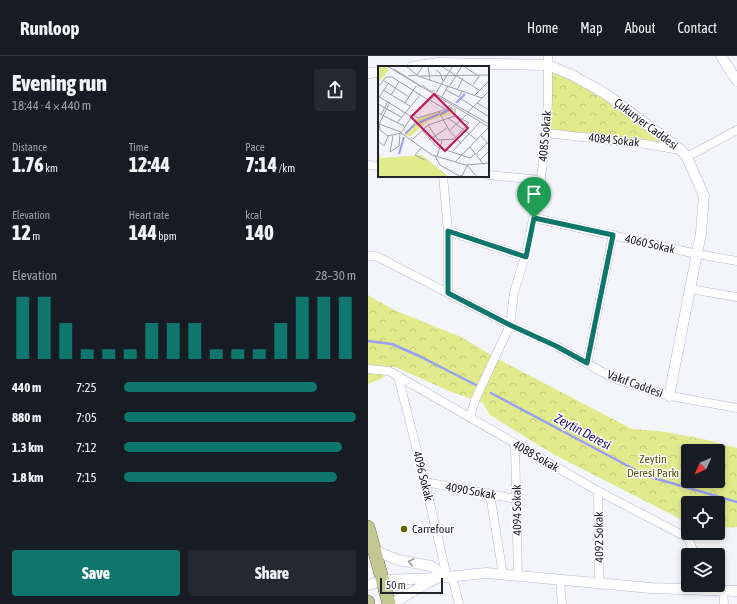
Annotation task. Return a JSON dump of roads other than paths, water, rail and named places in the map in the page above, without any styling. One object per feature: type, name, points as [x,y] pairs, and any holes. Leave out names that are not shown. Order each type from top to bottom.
[{"type":"main road","points":[[368,527],[390,604]]},
{"type":"street","points":[[721,56],[737,81]]},
{"type":"street","name":"Çukuryer Caddesi","points":[[417,66],[438,62],[548,60],[606,94],[684,154],[704,196],[697,254],[670,396]]},
{"type":"street","name":"4085 Sokak","points":[[470,417],[475,400],[510,325],[514,292],[526,257],[541,180],[546,133],[548,60]]},
{"type":"street","points":[[368,73],[378,72]]},
{"type":"street","points":[[684,154],[737,130]]},
{"type":"street","name":"4084 Sokak","points":[[546,133],[645,144],[684,154]]},
{"type":"street","points":[[368,165],[378,166]]},
{"type":"street","points":[[489,175],[541,180]]},
{"type":"street","points":[[443,177],[448,231],[448,293]]},
{"type":"street","name":"4060 Sokak","points":[[534,218],[697,254],[737,261]]},
{"type":"street","points":[[448,231],[526,257]]},
{"type":"street","points":[[587,363],[613,235]]},
{"type":"street","name":"Vakıf Caddesi","points":[[368,256],[376,256],[510,325],[556,346],[614,378],[670,396],[737,408]]},
{"type":"street","points":[[690,289],[737,297]]},
{"type":"street","name":"4088 Sokak","points":[[368,369],[389,371],[598,491],[688,538],[692,548]]},
{"type":"street","name":"4096 Sokak","points":[[398,376],[425,482],[445,577],[459,604]]},
{"type":"street","name":"4094 Sokak","points":[[515,444],[518,576]]},
{"type":"street","name":"4090 Sokak","points":[[425,482],[516,499]]},
{"type":"street","name":"4092 Sokak","points":[[598,491],[599,583]]},
{"type":"street","points":[[490,494],[503,575]]},
{"type":"street","points":[[374,550],[398,560],[431,566],[445,577]]},
{"type":"street","points":[[368,585],[383,580],[445,577],[486,573],[651,588],[681,587]]},
{"type":"street","points":[[390,604],[445,577]]},
{"type":"street","points":[[560,580],[562,604]]},
{"type":"street","points":[[725,590],[737,591]]},
{"type":"street","points":[[723,592],[724,604]]},
{"type":"waterway","name":"Zeytin Deresi","points":[[368,341],[392,344],[476,385]]},
{"type":"waterway","name":"Zeytin Deresi","points":[[491,393],[647,476],[737,502]]},
{"type":"place","name":"Carrefour","points":[[404,529]]},
{"type":"park label","name":"Zeytin Deresi Parkı","points":[[653,466]]}]
